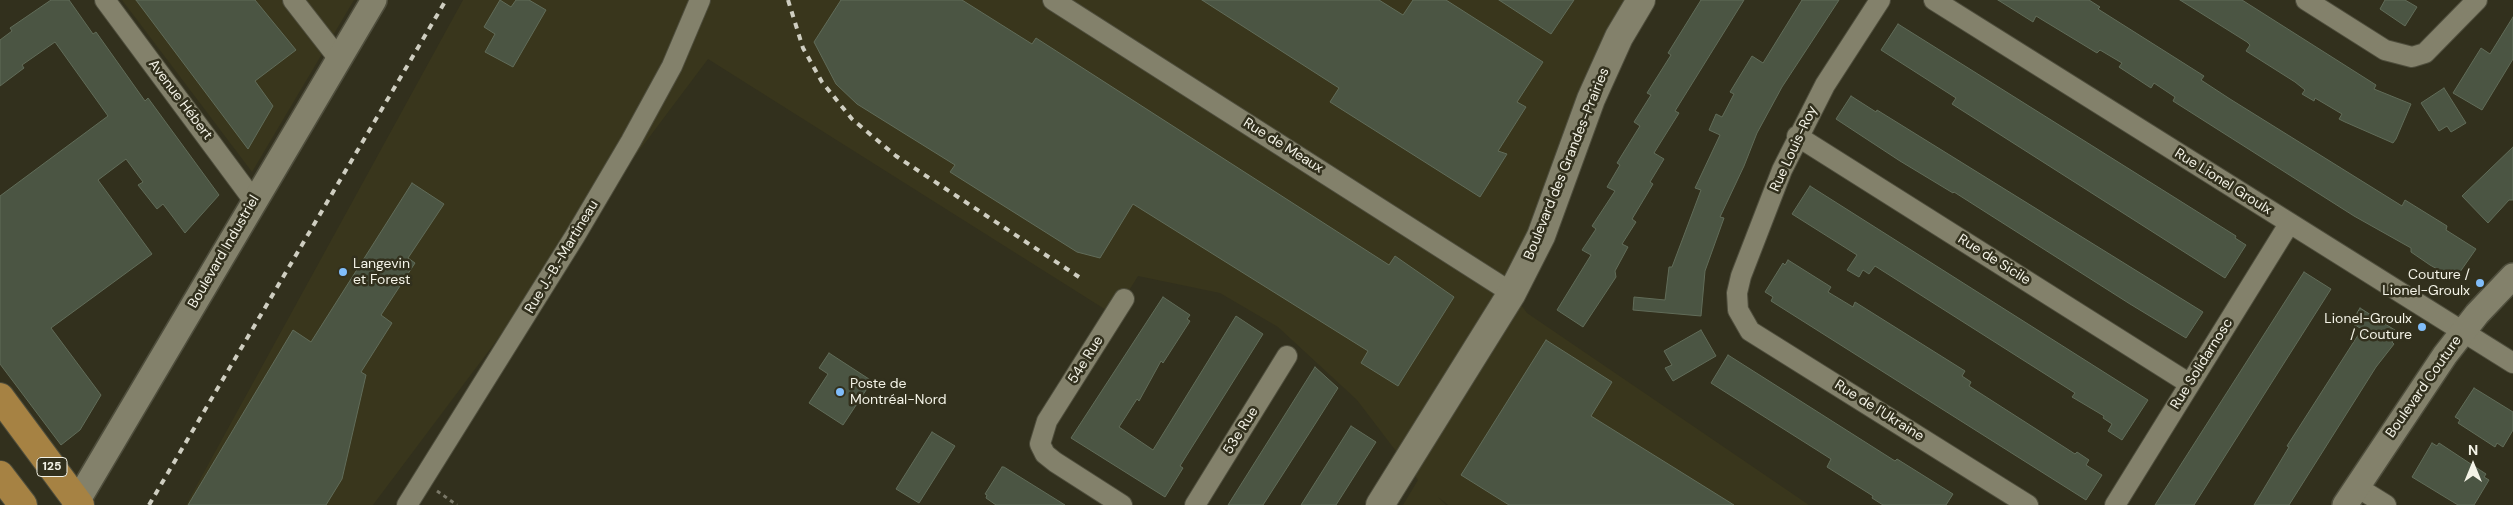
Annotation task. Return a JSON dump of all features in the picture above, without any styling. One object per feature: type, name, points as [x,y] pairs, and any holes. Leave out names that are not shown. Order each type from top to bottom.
[{"type":"main road","name":"Boulevard des Grandes-Prairies","points":[[1380,505],[1512,293],[1541,236],[1591,99],[1619,37],[1641,0]]},
{"type":"main road","name":"125","points":[[0,397],[78,504]]},
{"type":"main road","points":[[0,475],[22,505]]},
{"type":"street","name":"Avenue Hébert","points":[[105,0],[254,201]]},
{"type":"street","points":[[293,0],[339,59]]},
{"type":"street","name":"Boulevard Industriel","points":[[78,504],[254,201],[374,0]]},
{"type":"street","name":"Rue J.-B.-Martineau","points":[[406,505],[575,236],[631,141],[672,66],[700,0]]},
{"type":"street","name":"Rue de Meaux","points":[[1053,0],[1512,293]]},
{"type":"street","name":"Rue Louis-Roy","points":[[1738,310],[1737,293],[1741,276],[1797,136],[1825,85],[1880,0]]},
{"type":"street","name":"Rue Lionel Groulx","points":[[1934,0],[1955,6],[2289,224],[2513,363]]},
{"type":"street","points":[[2306,0],[2385,50],[2412,57],[2425,53],[2477,0]]},
{"type":"street","name":"Rue de Sicile","points":[[1797,136],[2190,384]]},
{"type":"street","name":"Rue Solidarnosc","points":[[2115,505],[2289,224]]},
{"type":"street","name":"Boulevard Couture","points":[[2351,496],[2400,420],[2463,331],[2513,276]]},
{"type":"street","name":"54e Rue","points":[[1122,505],[1045,454],[1040,444],[1047,421],[1124,299]]},
{"type":"street","name":"Rue de l'Ukraine","points":[[1738,310],[1750,331],[2028,505]]},
{"type":"street","name":"53e Rue","points":[[1195,505],[1287,356]]},
{"type":"street","points":[[2351,496],[2386,505]]},
{"type":"path","points":[[421,482],[457,505]]},
{"type":"shaded area","points":[[122,0],[354,0],[252,172]]},
{"type":"shaded area","points":[[463,0],[1638,0],[1512,293],[1527,313],[1809,505],[1448,505],[1438,497],[1446,505],[1403,505],[1418,480],[1357,400],[1278,327],[1220,293],[1138,276],[1114,315],[708,59],[373,505],[186,505]]},
{"type":"building","points":[[51,0],[69,0],[93,34],[96,32],[145,101],[148,98],[219,195],[185,233],[163,204],[157,209],[138,185],[143,182],[126,159],[98,180],[152,254],[51,328],[101,395],[80,430],[61,445],[0,364],[0,196],[108,116],[55,42],[22,65],[24,68],[0,86],[0,40],[12,31],[10,28]]},
{"type":"building","points":[[136,0],[255,0],[296,50],[255,81],[273,106],[248,149]]},
{"type":"building","points":[[500,0],[511,7],[516,0],[529,0],[546,10],[513,67],[485,52],[495,34],[484,27]]},
{"type":"building","points":[[841,0],[962,0],[1032,44],[1036,38],[1389,265],[1395,256],[1454,297],[1398,386],[1361,363],[1368,351],[1133,204],[1100,258],[1077,252],[950,172],[955,165],[857,104],[836,84],[814,42]]},
{"type":"building","points":[[1202,0],[1379,0],[1403,15],[1413,0],[1446,0],[1543,62],[1517,102],[1526,107],[1498,151],[1507,154],[1480,197],[1330,102],[1339,88]]},
{"type":"building","points":[[1499,0],[1574,0],[1551,34]]},
{"type":"building","points":[[1701,0],[1744,0],[1675,111],[1679,113],[1654,153],[1664,159],[1650,182],[1653,184],[1632,219],[1636,222],[1622,244],[1628,247],[1615,271],[1616,277],[1583,327],[1557,310],[1591,255],[1582,250],[1596,229],[1592,226],[1615,191],[1607,187],[1620,165],[1617,163],[1640,126],[1634,122],[1651,95],[1647,93],[1671,55],[1668,53]]},
{"type":"building","points":[[1802,0],[1839,0],[1782,87],[1757,133],[1720,217],[1724,218],[1705,271],[1701,316],[1633,310],[1634,297],[1665,300],[1669,267],[1672,267],[1701,190],[1695,188],[1720,135],[1709,130],[1716,114],[1722,117],[1734,94],[1730,92],[1752,56],[1763,63]]},
{"type":"building","points":[[1998,0],[2089,0],[2100,7],[2098,9],[2204,76],[2201,80],[2230,99],[2402,206],[2405,200],[2447,226],[2446,230],[2476,249],[2455,279],[2411,252],[2411,248],[2354,216],[2173,101],[2175,97],[2154,83],[2151,88],[2119,67],[2122,63],[2100,50],[2097,53],[2036,16],[2033,22]]},
{"type":"building","points":[[2180,0],[2242,0],[2376,85],[2374,89],[2411,104],[2396,139],[2393,143],[2339,119],[2342,114],[2315,98],[2314,101],[2302,94],[2305,90],[2295,82],[2246,51],[2250,45],[2247,42]]},
{"type":"building","points":[[2385,0],[2405,0],[2417,7],[2405,26],[2380,9]]},
{"type":"building","points":[[2513,17],[2513,59],[2482,110],[2453,93],[2481,48],[2490,54]]},
{"type":"building","points":[[1898,24],[2236,236],[2235,238],[2246,245],[2225,278],[1952,104],[1956,98],[1881,50]]},
{"type":"building","points":[[2444,88],[2466,123],[2451,132],[2447,126],[2439,131],[2421,103]]},
{"type":"building","points":[[1851,96],[1876,112],[1877,110],[2203,312],[2186,338],[1954,192],[1900,161],[1836,119]]},
{"type":"building","points":[[2513,147],[2513,200],[2509,200],[2488,223],[2462,196]]},
{"type":"building","points":[[412,183],[444,204],[408,258],[415,263],[381,315],[392,323],[361,372],[366,375],[342,479],[326,505],[188,505],[293,330],[311,342]]},
{"type":"building","points":[[1810,186],[2148,400],[2122,440],[2108,431],[2112,424],[2103,418],[2104,416],[2072,397],[2075,393],[1875,266],[1869,274],[1863,270],[1859,277],[1847,270],[1857,255],[1792,214]]},
{"type":"building","points":[[1788,260],[1831,287],[1828,292],[1853,307],[1855,302],[1965,371],[1962,376],[1971,382],[1969,386],[2075,454],[2077,452],[2089,460],[2086,465],[2102,475],[2086,500],[1771,301],[1773,297],[1765,292],[1783,263],[1785,265]]},
{"type":"building","points":[[2304,272],[2331,289],[2194,505],[2155,505]]},
{"type":"building","points":[[1163,297],[1190,315],[1187,319],[1190,321],[1163,363],[1161,361],[1139,401],[1137,399],[1119,427],[1153,450],[1236,316],[1263,334],[1180,466],[1183,468],[1165,497],[1071,438]]},
{"type":"building","points":[[2360,308],[2398,332],[2392,342],[2394,344],[2376,367],[2289,505],[2254,505],[2289,447],[2287,446],[2362,329],[2351,323]]},
{"type":"building","points":[[1701,330],[1716,356],[1673,381],[1665,368],[1672,365],[1664,351]]},
{"type":"building","points":[[1546,340],[1612,382],[1591,416],[1734,505],[1509,505],[1461,475]]},
{"type":"building","name":"Poste de Montréal-Nord","points":[[829,353],[872,381],[843,425],[809,403],[828,374],[819,368]]},
{"type":"building","points":[[1728,355],[1895,461],[1897,459],[1953,494],[1946,505],[1883,505],[1872,498],[1873,496],[1827,467],[1831,459],[1711,383]]},
{"type":"building","points":[[1315,367],[1338,388],[1263,505],[1228,505]]},
{"type":"building","points":[[2474,388],[2513,412],[2513,430],[2503,447],[2497,443],[2495,447],[2458,423],[2460,420],[2455,417]]},
{"type":"building","points":[[1351,426],[1376,442],[1336,505],[1301,505]]},
{"type":"building","points":[[932,432],[955,446],[919,503],[896,489]]},
{"type":"building","points":[[2432,443],[2437,446],[2439,443],[2486,474],[2484,477],[2489,480],[2474,505],[2458,505],[2412,477]]},
{"type":"building","points":[[1002,467],[1065,505],[996,505],[986,498],[987,495],[985,494]]},
{"type":"railway","points":[[149,505],[446,0]]},
{"type":"railway","points":[[788,0],[803,48],[822,82],[852,119],[896,156],[1079,277]]},
{"type":"place","name":"Langevin et Forest","points":[[343,272]]},
{"type":"place","name":"Couture / Lionel-Groulx","points":[[2480,283]]},
{"type":"place","name":"Lionel-Groulx / Couture","points":[[2422,327]]},
{"type":"place","name":"Poste de Montréal-Nord","points":[[840,392]]}]
